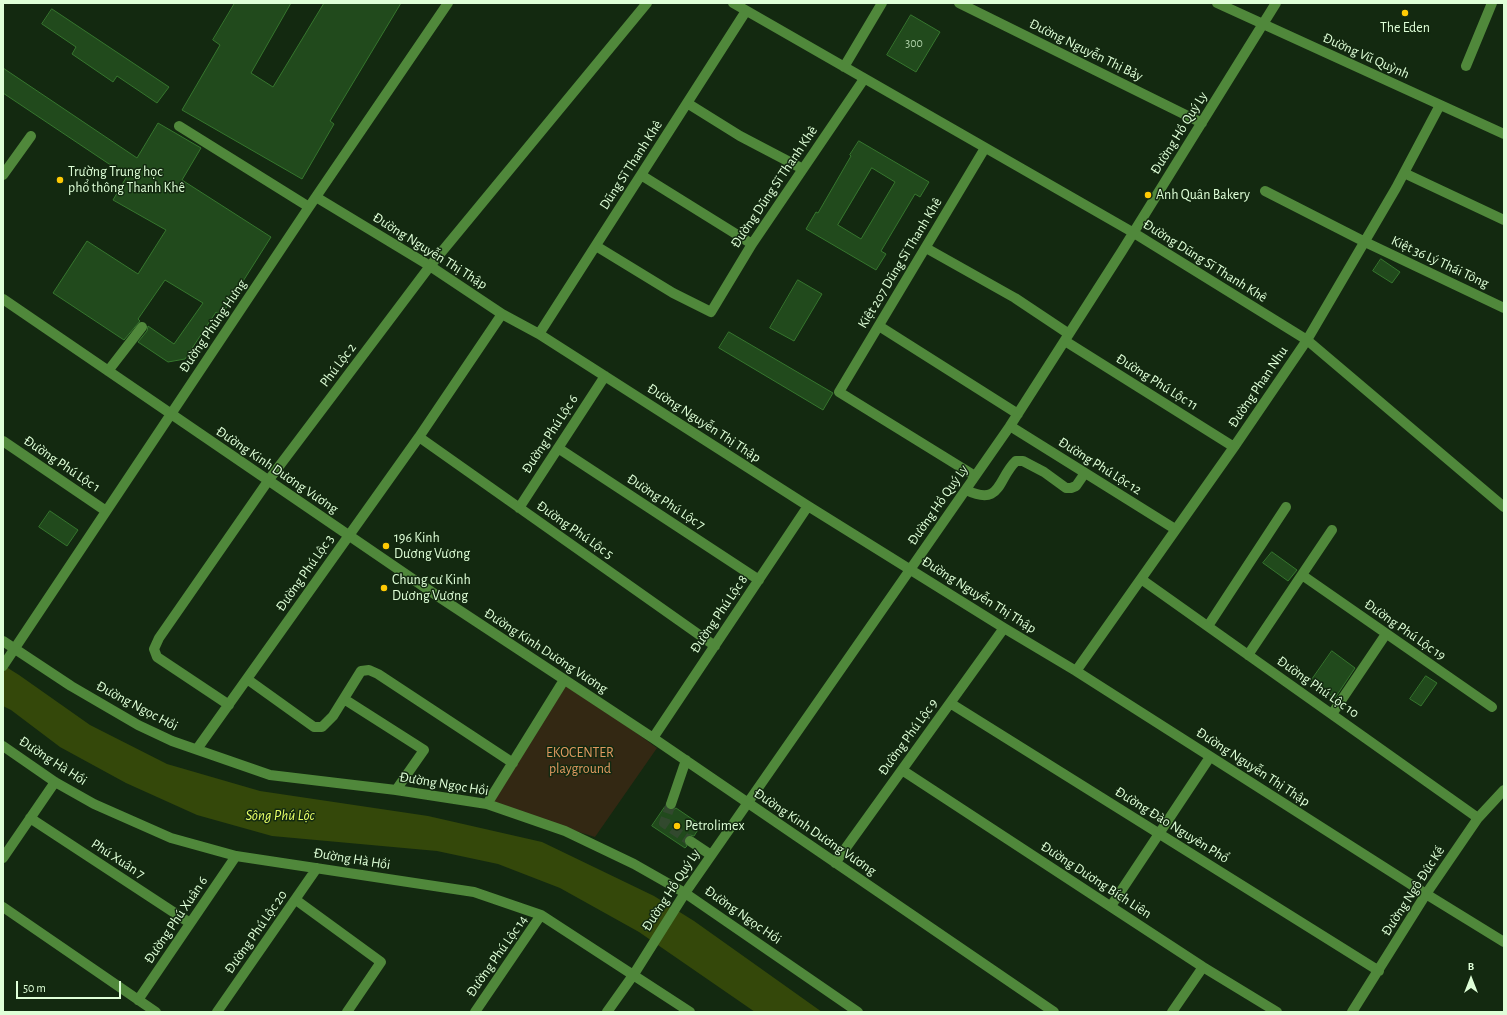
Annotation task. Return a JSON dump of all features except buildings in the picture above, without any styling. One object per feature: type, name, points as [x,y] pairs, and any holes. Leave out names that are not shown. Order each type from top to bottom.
[{"type":"street","name":"Đường Phùng Hưng","points":[[4,664],[309,207],[448,3]]},
{"type":"street","points":[[430,266],[647,3]]},
{"type":"street","name":"Đường Dũng Sĩ Thanh Khê","points":[[733,3],[1134,233],[1307,340],[1504,507]]},
{"type":"street","points":[[844,67],[882,3]]},
{"type":"street","name":"Đường Nguyễn Thị Bảy","points":[[959,3],[1202,123]]},
{"type":"street","name":"Đường Vũ Quỳnh","points":[[1217,3],[1504,134]]},
{"type":"street","name":"Đường Hồ Quý Ly","points":[[607,1012],[634,974],[711,855],[1018,414],[1134,233],[1276,3]]},
{"type":"street","points":[[1466,66],[1492,3]]},
{"type":"street","name":"Dũng Sĩ Thanh Khê","points":[[539,334],[746,11]]},
{"type":"street","name":"Đường Dũng Sĩ Thanh Khê","points":[[596,246],[666,289],[711,312],[752,244],[864,79]]},
{"type":"street","points":[[688,103],[740,136],[803,169]]},
{"type":"street","name":"Đường Phan Nhu","points":[[1076,670],[1234,447],[1307,340],[1404,174],[1440,105]]},
{"type":"street","points":[[179,126],[309,207]]},
{"type":"street","points":[[3,175],[31,136]]},
{"type":"street","name":"Kiệt 207 Dũng Sĩ Thanh Khê","points":[[975,476],[839,392],[985,148]]},
{"type":"street","points":[[1404,174],[1504,220]]},
{"type":"street","points":[[641,175],[752,244]]},
{"type":"street","name":"Kiệt 36 Lý Thái Tông","points":[[1265,191],[1365,242],[1504,308]]},
{"type":"street","name":"Đường Nguyễn Thị Thập","points":[[316,197],[430,266],[502,314],[539,334],[910,570],[1076,670],[1210,757],[1504,942]]},
{"type":"street","name":"Đường Phú Lộc 11","points":[[926,248],[1015,298],[1067,338],[1234,447]]},
{"type":"street","name":"Phú Lộc 2","points":[[229,704],[157,657],[154,650],[160,638],[268,481],[430,266]]},
{"type":"street","name":"Đường Kinh Dương Vương","points":[[3,299],[439,597],[686,760],[1054,1012]]},
{"type":"street","name":"Đường Phú Lộc 3","points":[[197,749],[419,437],[502,314]]},
{"type":"street","points":[[879,326],[1018,414]]},
{"type":"street","points":[[108,372],[142,327]]},
{"type":"street","name":"Đường Phú Lộc 6","points":[[519,508],[605,376]]},
{"type":"street","name":"Đường Phú Lộc 12","points":[[1010,426],[1175,529]]},
{"type":"street","name":"Đường Phú Lộc 5","points":[[419,437],[715,646]]},
{"type":"street","name":"Đường Phú Lộc 1","points":[[3,441],[106,511]]},
{"type":"street","name":"Đường Phú Lộc 7","points":[[558,448],[759,580]]},
{"type":"street","points":[[966,490],[978,496],[984,496],[994,492],[1016,461],[1023,461],[1044,472],[1066,488],[1076,486],[1085,473]]},
{"type":"street","name":"Đường Phú Lộc 8","points":[[653,738],[808,506]]},
{"type":"street","points":[[1208,626],[1286,507]]},
{"type":"street","points":[[1248,655],[1332,530]]},
{"type":"street","name":"Đường Phú Lộc 19","points":[[1302,575],[1492,707]]},
{"type":"street","name":"Đường Phú Lộc 10","points":[[1141,579],[1478,818]]},
{"type":"street","name":"Đường Phú Lộc 9","points":[[835,863],[1004,628]]},
{"type":"street","points":[[1332,714],[1386,634]]},
{"type":"street","name":"Đường Ngọc Hồi","points":[[3,641],[71,686],[138,725],[172,741],[270,775],[396,790],[487,804],[565,831],[634,864],[685,893],[858,1012]]},
{"type":"street","points":[[247,679],[314,726],[322,727],[334,716],[360,670],[369,670],[378,674],[513,763]]},
{"type":"street","points":[[487,804],[564,680]]},
{"type":"street","points":[[344,699],[424,750],[396,790]]},
{"type":"street","name":"Đường Đào Nguyên Phổ","points":[[950,703],[1378,970]]},
{"type":"street","name":"Đường Hà Hồi","points":[[3,746],[55,782],[94,804],[171,838],[236,856],[474,892],[541,915],[634,974],[690,1012]]},
{"type":"street","points":[[1111,906],[1210,757]]},
{"type":"street","points":[[671,804],[686,760]]},
{"type":"street","name":"Đường Dương Bích Liên","points":[[902,770],[1203,967],[1277,1012]]},
{"type":"street","points":[[3,858],[55,782]]},
{"type":"street","name":"Đường Ngô Đức Kế","points":[[1352,1012],[1426,894],[1478,818],[1504,790]]},
{"type":"street","name":"Phú Xuân 7","points":[[30,818],[190,923]]},
{"type":"street","points":[[690,841],[711,855]]},
{"type":"street","name":"Đường Phú Xuân 6","points":[[138,1000],[236,856]]},
{"type":"street","name":"Đường Phú Lộc 20","points":[[217,1012],[317,868]]},
{"type":"street","points":[[296,900],[381,962],[347,1012]]},
{"type":"street","points":[[3,907],[156,1012]]},
{"type":"street","name":"Đường Phú Lộc 14","points":[[475,1012],[541,915]]},
{"type":"street","points":[[1172,1012],[1203,967]]},
{"type":"green space","name":"EKOCENTER playground","points":[[564,680],[657,748],[595,837],[487,804]]},
{"type":"water","name":"Sông Phú Lộc","points":[[3,665],[90,725],[167,764],[260,791],[428,816],[542,842],[654,896],[694,921],[822,1012],[755,1012],[639,932],[560,888],[498,864],[437,851],[272,836],[197,815],[126,783],[60,747],[11,710],[3,706]]},
{"type":"tunnel","points":[[671,804],[664,823],[690,841]]},
{"type":"place","name":"The Eden","points":[[1405,13]]},
{"type":"place","name":"Trường Trung học phổ thông Thanh Khê","points":[[60,180]]},
{"type":"place","name":"Anh Quân Bakery","points":[[1148,195]]},
{"type":"place","name":"196 Kinh Dương Vương","points":[[386,546]]},
{"type":"place","name":"Chung cư Kinh Dương Vương","points":[[384,588]]},
{"type":"place","name":"Petrolimex","points":[[677,826]]}]
